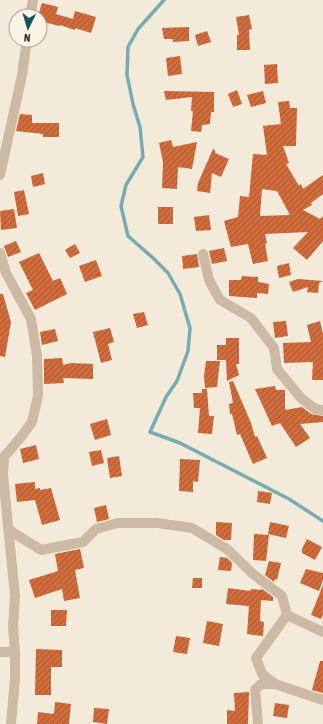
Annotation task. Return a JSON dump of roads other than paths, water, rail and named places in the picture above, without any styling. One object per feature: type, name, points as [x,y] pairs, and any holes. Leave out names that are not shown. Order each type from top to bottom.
[{"type":"street","points":[[0,175],[22,75],[26,48]]},
{"type":"street","points":[[0,253],[6,273],[31,319],[37,356],[38,396],[32,422],[21,437],[2,456],[15,596],[13,626],[15,679],[11,724]]},
{"type":"street","points":[[203,254],[209,280],[220,300],[251,318],[274,348],[277,369],[301,398],[315,410],[323,410]]},
{"type":"street","points":[[9,530],[41,550],[83,542],[96,529],[118,523],[157,524],[192,528],[228,549],[253,574],[282,596],[287,615],[323,632]]},
{"type":"street","points":[[275,684],[262,674],[256,658],[287,615]]},
{"type":"street","points":[[0,652],[15,652]]},
{"type":"street","points":[[258,724],[255,690],[261,684],[275,684],[323,700]]},
{"type":"waterway","points":[[164,0],[138,29],[128,47],[127,75],[133,104],[140,127],[143,157],[126,185],[121,206],[128,236],[168,273],[180,294],[190,328],[188,351],[177,381],[166,397],[150,432],[180,443],[289,499],[323,521]]}]
